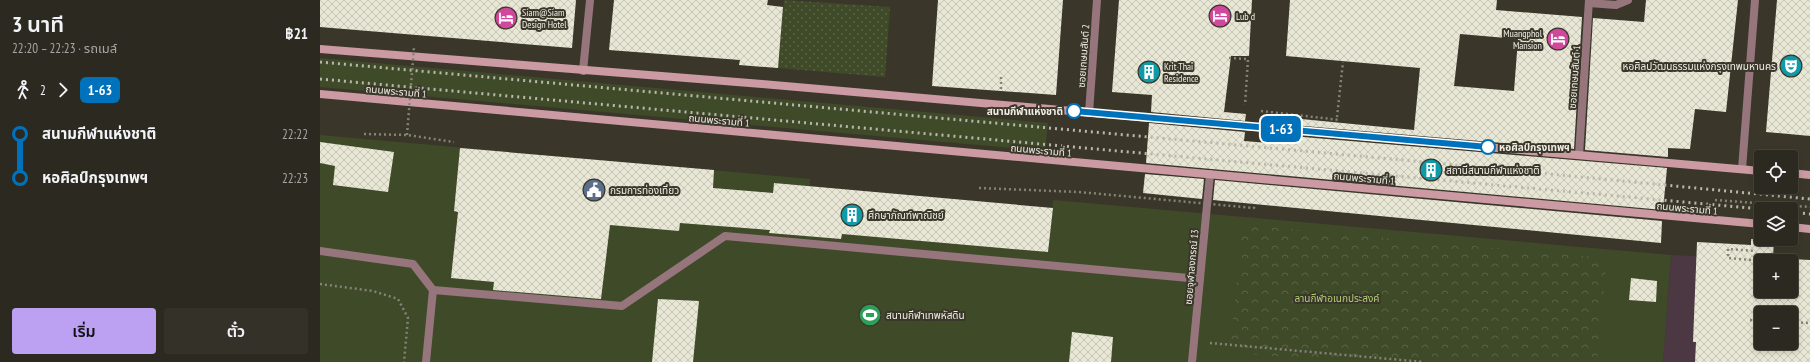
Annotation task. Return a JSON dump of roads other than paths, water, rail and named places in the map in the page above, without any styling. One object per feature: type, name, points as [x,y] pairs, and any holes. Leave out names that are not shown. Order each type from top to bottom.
[{"type":"main road","points":[[320,49],[1336,133],[1754,170]]},
{"type":"main road","name":"ถนนพระรามที่ 1","points":[[320,94],[1754,223]]},
{"type":"main road","points":[[1798,174],[1810,175]]},
{"type":"main road","points":[[1798,228],[1810,229]]},
{"type":"street","points":[[584,71],[590,0]]},
{"type":"street","name":"ซอยเกษมสันต์ 2","points":[[1089,113],[1097,0]]},
{"type":"street","points":[[1589,1],[1616,4],[1628,0]]},
{"type":"street","points":[[1742,169],[1755,0]]},
{"type":"street","name":"ซอยเกษมสันต์ 1","points":[[1579,155],[1589,1]]},
{"type":"street","name":"ซอยจุฬาลงกรณ์ 13","points":[[1192,362],[1210,174]]},
{"type":"street","points":[[433,290],[622,306],[724,236],[1200,278]]},
{"type":"street","points":[[320,251],[413,264],[433,290],[426,362]]},
{"type":"railway","points":[[320,62],[1425,162],[1810,199]]},
{"type":"railway","points":[[320,79],[1754,208]]},
{"type":"railway","points":[[1798,213],[1810,214]]},
{"type":"place","name":"Lub d","points":[[1220,16]]},
{"type":"place","name":"Siam@Siam Design Hotel","points":[[506,18]]},
{"type":"place","name":"Muangphol Mansion","points":[[1558,39]]},
{"type":"place","name":"หอศิลปวัฒนธรรมแห่งกรุงเทพมหานคร","points":[[1791,66]]},
{"type":"place","name":"Krit Thai Residence","points":[[1149,72]]},
{"type":"place","name":"สนามกีฬาแห่งชาติ","points":[[1074,111]]},
{"type":"place","name":"หอศิลป์กรุงเทพฯ","points":[[1488,147]]},
{"type":"place","name":"สถานีสนามกีฬาแห่งชาติ","points":[[1431,170]]},
{"type":"place","name":"กรมการท่องเที่ยว","points":[[594,190]]},
{"type":"place","name":"ศึกษาภัณฑ์พาณิชย์","points":[[852,215]]},
{"type":"place","name":"สนามกีฬาเทพหัสดิน","points":[[870,315]]},
{"type":"park label","name":"ลานกีฬาอเนกประสงค์","points":[[1337,298]]}]
